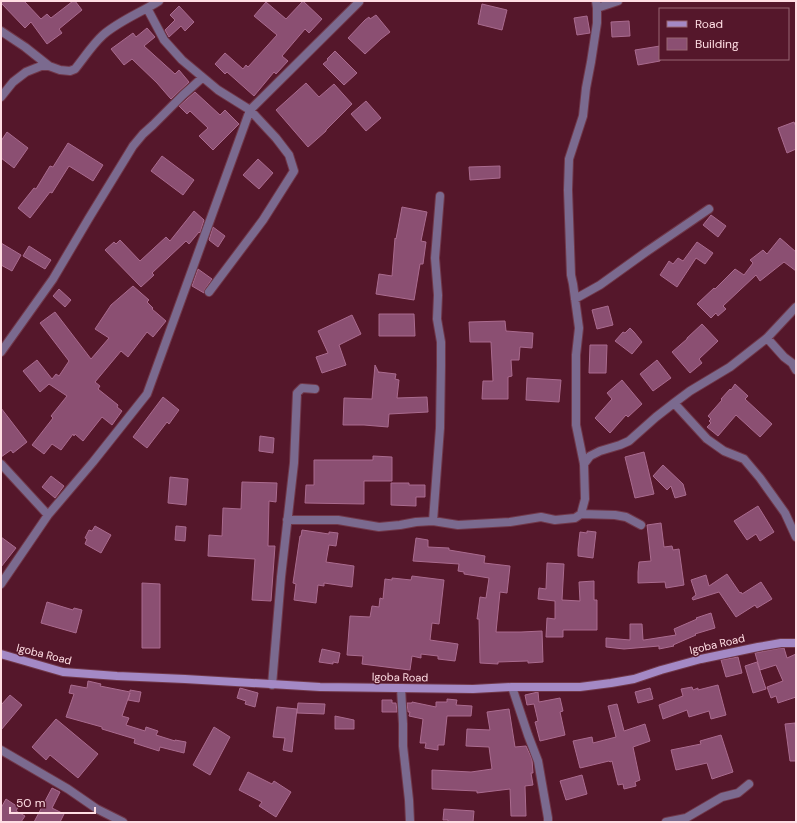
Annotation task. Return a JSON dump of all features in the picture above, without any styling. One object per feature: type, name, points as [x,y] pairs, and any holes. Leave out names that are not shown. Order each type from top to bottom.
[{"type":"street","points":[[1,31],[25,47],[49,66],[60,70],[70,71],[74,69],[103,35],[118,24],[158,1]]},
{"type":"street","points":[[288,520],[338,520],[379,527],[400,526],[416,522],[433,521],[458,525],[510,522],[541,517],[555,520],[576,518],[581,514],[585,499],[584,464],[576,425],[576,355],[579,328],[571,275],[568,190],[569,159],[583,116],[586,88],[597,23],[597,5],[618,1]]},
{"type":"street","points":[[1,584],[48,515],[93,462],[147,394],[250,110],[359,2]]},
{"type":"street","points":[[147,8],[164,40],[182,60],[218,90],[250,110],[276,138],[289,155],[294,171],[263,220],[209,292]]},
{"type":"street","points":[[1,97],[13,82],[26,72],[41,66],[49,66]]},
{"type":"street","points":[[1,352],[53,279],[132,146],[202,78]]},
{"type":"street","points":[[433,521],[440,428],[441,342],[437,319],[438,295],[435,258],[440,196]]},
{"type":"street","points":[[575,299],[600,285],[709,209]]},
{"type":"street","points":[[584,464],[590,456],[600,450],[630,441],[656,417],[690,391],[730,368],[767,338],[796,307]]},
{"type":"street","points":[[767,338],[784,357],[792,363],[796,370]]},
{"type":"street","points":[[272,684],[281,577],[294,463],[297,393],[302,388],[315,389]]},
{"type":"street","points":[[674,403],[707,439],[724,451],[744,459],[760,478],[785,513],[796,536]]},
{"type":"street","points":[[1,464],[48,515]]},
{"type":"street","points":[[581,514],[615,515],[626,517],[641,525]]},
{"type":"street","name":"Igoba Road","points":[[1,654],[63,672],[320,687],[473,689],[512,687],[580,687],[611,683],[634,679],[661,670],[722,654],[781,643],[796,643]]},
{"type":"street","points":[[512,687],[538,761],[548,822]]},
{"type":"street","points":[[401,688],[403,746],[410,800],[410,822]]},
{"type":"street","points":[[1,750],[68,789],[97,809],[123,822]]},
{"type":"street","points":[[666,822],[686,818],[722,796],[738,793],[749,784]]},
{"type":"building","points":[[1,1],[24,1],[41,19],[47,14],[51,18],[73,1],[75,1],[82,10],[59,29],[62,33],[47,44],[31,22],[25,28],[1,3]]},
{"type":"building","points":[[303,1],[322,19],[309,33],[305,29],[282,56],[288,61],[276,74],[274,72],[254,96],[227,72],[225,74],[215,64],[225,53],[243,69],[246,65],[248,67],[277,35],[254,16],[266,2],[286,19]]},
{"type":"building","points":[[482,4],[507,10],[502,30],[478,24]]},
{"type":"building","points":[[179,6],[194,22],[185,31],[181,26],[169,37],[165,30],[175,20],[170,15]]},
{"type":"building","points":[[376,15],[390,32],[365,54],[348,38],[365,20]]},
{"type":"building","points":[[587,16],[590,33],[577,35],[574,18]]},
{"type":"building","points":[[629,21],[630,36],[612,37],[611,22]]},
{"type":"building","points":[[147,28],[155,37],[144,46],[175,74],[179,70],[189,82],[171,99],[132,59],[124,65],[111,49],[133,33],[136,37]]},
{"type":"building","points":[[659,46],[660,61],[638,65],[635,50]]},
{"type":"building","points":[[335,51],[357,73],[344,85],[323,64]]},
{"type":"building","points":[[306,83],[319,97],[334,84],[352,104],[308,147],[276,110]]},
{"type":"building","points":[[195,92],[220,115],[225,110],[239,124],[213,150],[199,136],[208,128],[190,111],[187,114],[179,106]]},
{"type":"building","points":[[366,101],[381,118],[366,131],[351,114]]},
{"type":"building","points":[[794,122],[796,127],[796,149],[787,153],[778,128]]},
{"type":"building","points":[[7,132],[28,148],[14,168],[1,158],[1,141]]},
{"type":"building","points":[[68,143],[103,165],[93,181],[69,166],[52,193],[50,192],[30,218],[18,208],[34,188],[36,189],[50,166],[53,167]]},
{"type":"building","points":[[162,156],[194,180],[183,195],[151,171]]},
{"type":"building","points":[[258,159],[273,173],[259,189],[243,175]]},
{"type":"building","points":[[500,166],[500,178],[470,180],[469,167]]},
{"type":"building","points":[[402,207],[427,212],[421,241],[426,242],[423,264],[420,264],[414,300],[376,294],[379,274],[392,276],[395,238],[396,239]]},
{"type":"building","points":[[194,211],[204,220],[200,233],[199,232],[189,244],[186,241],[152,273],[154,275],[141,287],[105,250],[114,242],[116,244],[120,240],[140,261],[166,237],[170,241]]},
{"type":"building","points":[[711,215],[726,226],[718,237],[703,225]]},
{"type":"building","points":[[213,227],[225,236],[218,247],[209,240]]},
{"type":"building","points":[[780,238],[796,252],[796,271],[784,262],[760,281],[756,275],[723,306],[726,309],[718,316],[716,313],[711,318],[697,304],[735,269],[744,275],[753,263],[750,260],[763,250],[767,254]]},
{"type":"building","points":[[697,242],[713,253],[705,264],[696,258],[677,287],[660,275],[669,261],[673,264],[678,258],[683,261]]},
{"type":"building","points":[[1,243],[21,255],[12,271],[1,265]]},
{"type":"building","points":[[29,246],[51,260],[45,269],[23,256]]},
{"type":"building","points":[[198,269],[212,279],[204,293],[192,286]]},
{"type":"building","points":[[133,286],[149,300],[147,302],[153,308],[152,309],[166,321],[153,337],[147,332],[128,357],[121,351],[95,382],[100,386],[98,389],[118,405],[117,407],[122,411],[112,425],[102,417],[83,441],[73,434],[61,450],[52,444],[44,454],[32,445],[53,418],[51,416],[67,396],[49,384],[40,392],[23,371],[37,360],[52,379],[56,374],[59,376],[69,361],[40,323],[55,312],[91,359],[109,338],[95,329],[111,305]]},
{"type":"building","points":[[59,289],[71,300],[65,307],[53,296]]},
{"type":"building","points":[[608,306],[613,325],[597,329],[592,310]]},
{"type":"building","points":[[379,314],[414,314],[415,336],[379,336]]},
{"type":"building","points":[[352,315],[361,334],[339,345],[346,365],[322,373],[316,357],[328,353],[318,331]]},
{"type":"building","points":[[505,321],[506,331],[533,333],[532,348],[520,347],[519,360],[511,360],[512,376],[508,377],[508,399],[482,399],[483,381],[493,381],[491,342],[470,342],[469,322]]},
{"type":"building","points":[[702,324],[718,341],[699,359],[702,363],[690,373],[672,352]]},
{"type":"building","points":[[630,328],[642,342],[632,354],[615,341],[623,332],[625,333]]},
{"type":"building","points":[[590,345],[607,345],[606,373],[589,373]]},
{"type":"building","points":[[657,360],[671,378],[653,391],[640,374]]},
{"type":"building","points":[[375,365],[379,373],[396,374],[395,379],[399,380],[397,398],[427,397],[428,412],[389,414],[388,427],[343,425],[344,398],[372,399]]},
{"type":"building","points":[[527,378],[561,380],[559,402],[526,400]]},
{"type":"building","points":[[622,380],[642,404],[628,417],[626,415],[610,433],[595,418],[612,399],[607,393]]},
{"type":"building","points":[[735,384],[748,396],[745,399],[772,424],[760,437],[736,415],[718,436],[707,427],[711,423],[709,421],[711,419],[708,416]]},
{"type":"building","points":[[163,397],[179,410],[169,424],[167,422],[147,448],[133,437]]},
{"type":"building","points":[[1,408],[27,442],[13,453],[11,450],[1,457]]},
{"type":"building","points":[[260,436],[274,438],[273,453],[259,451]]},
{"type":"building","points":[[644,452],[654,494],[635,498],[625,457]]},
{"type":"building","points":[[373,456],[392,457],[392,481],[364,481],[364,504],[305,503],[306,485],[314,485],[314,460],[373,460]]},
{"type":"building","points":[[663,465],[683,484],[686,495],[675,498],[671,486],[667,490],[653,476]]},
{"type":"building","points":[[51,476],[64,486],[55,498],[42,487]]},
{"type":"building","points":[[170,477],[188,479],[186,505],[168,503]]},
{"type":"building","points":[[242,482],[277,483],[276,502],[269,501],[268,546],[275,546],[271,601],[252,600],[255,559],[208,556],[209,535],[222,536],[223,508],[241,509]]},
{"type":"building","points":[[391,483],[425,485],[425,497],[416,497],[416,506],[391,505]]},
{"type":"building","points":[[758,506],[774,532],[760,541],[756,534],[747,540],[734,521]]},
{"type":"building","points":[[661,523],[664,547],[672,546],[673,550],[679,549],[684,585],[666,588],[665,582],[638,583],[639,562],[651,561],[647,525]]},
{"type":"building","points":[[95,526],[111,535],[101,553],[85,544],[87,539],[85,538],[89,530],[92,531]]},
{"type":"building","points":[[176,526],[186,527],[185,541],[175,540]]},
{"type":"building","points":[[302,530],[329,534],[329,532],[338,533],[336,546],[329,545],[326,562],[354,566],[352,587],[324,583],[324,586],[318,585],[316,603],[294,600],[296,584],[293,583]]},
{"type":"building","points":[[587,531],[596,532],[593,558],[578,556],[580,532],[587,533]]},
{"type":"building","points":[[1,537],[16,548],[1,567]]},
{"type":"building","points":[[416,538],[428,540],[428,547],[449,548],[449,550],[485,556],[484,563],[510,566],[507,593],[500,592],[496,632],[542,631],[543,662],[498,662],[498,664],[480,663],[479,619],[477,619],[480,597],[486,598],[489,578],[464,574],[464,572],[458,571],[459,564],[413,561]]},
{"type":"building","points":[[547,563],[564,564],[562,600],[580,601],[579,582],[594,581],[594,600],[597,600],[597,630],[563,630],[563,637],[546,637],[547,618],[555,619],[555,601],[538,599],[539,588],[546,589]]},
{"type":"building","points":[[727,574],[740,593],[741,592],[742,594],[761,582],[772,599],[757,608],[755,605],[736,617],[719,592],[693,600],[692,598],[696,595],[691,580],[706,575],[709,586]]},
{"type":"building","points":[[412,576],[444,580],[439,624],[432,623],[430,640],[458,644],[455,661],[438,659],[438,656],[421,654],[421,658],[412,656],[410,670],[362,664],[363,656],[347,655],[350,616],[370,617],[372,606],[379,607],[380,598],[383,599],[385,579],[392,580],[392,578],[411,580]]},
{"type":"building","points":[[142,583],[160,584],[160,648],[142,648]]},
{"type":"building","points":[[47,602],[73,610],[74,608],[82,610],[76,633],[41,623]]},
{"type":"building","points":[[711,613],[715,628],[695,634],[696,635],[673,645],[674,646],[659,649],[659,646],[624,649],[606,647],[606,638],[630,640],[630,624],[642,624],[644,640],[676,635],[674,629],[697,619],[696,618]]},
{"type":"building","points":[[784,648],[787,658],[796,654],[796,697],[778,703],[776,696],[771,698],[767,687],[783,681],[776,665],[760,670],[755,653]]},
{"type":"building","points":[[322,649],[340,653],[338,663],[333,662],[333,664],[319,662]]},
{"type":"building","points":[[738,657],[742,673],[726,677],[721,660]]},
{"type":"building","points":[[757,662],[766,689],[753,693],[745,666]]},
{"type":"building","points":[[88,681],[101,684],[100,686],[130,692],[130,690],[141,692],[139,702],[128,700],[130,693],[122,716],[129,718],[126,725],[145,731],[146,727],[158,731],[156,735],[175,741],[186,742],[184,753],[160,747],[159,751],[134,743],[135,739],[102,729],[102,727],[66,717],[74,694],[69,693],[71,685],[87,688]]},
{"type":"building","points":[[718,685],[726,715],[711,719],[709,711],[689,717],[687,710],[663,719],[659,705],[683,696],[681,689],[692,687],[693,690],[698,688],[698,690]]},
{"type":"building","points":[[240,688],[258,693],[255,707],[245,704],[246,701],[237,698]]},
{"type":"building","points":[[650,688],[653,699],[638,703],[635,692]]},
{"type":"building","points":[[538,692],[539,702],[560,698],[563,711],[560,712],[565,735],[540,741],[535,722],[538,721],[534,704],[527,705],[525,695]]},
{"type":"building","points":[[10,695],[22,705],[1,730],[1,705]]},
{"type":"building","points":[[447,699],[457,700],[456,705],[472,706],[471,716],[447,716],[444,745],[438,745],[438,750],[425,748],[426,743],[420,743],[423,719],[409,716],[410,712],[408,712],[407,703],[412,702],[436,707],[436,702],[447,702]]},
{"type":"building","points":[[382,700],[392,700],[392,703],[396,703],[397,712],[382,712]]},
{"type":"building","points":[[298,703],[325,704],[324,714],[297,713]]},
{"type":"building","points":[[617,704],[624,731],[645,724],[650,741],[633,747],[640,780],[635,782],[636,786],[624,789],[623,784],[618,785],[612,761],[580,768],[573,741],[592,737],[593,743],[616,737],[608,706]]},
{"type":"building","points":[[277,707],[297,709],[292,752],[283,750],[285,738],[273,737]]},
{"type":"building","points":[[509,709],[515,747],[526,746],[532,759],[533,773],[531,773],[533,785],[525,786],[526,816],[511,816],[510,789],[477,793],[477,791],[432,789],[432,770],[471,772],[492,769],[489,747],[466,746],[467,729],[490,730],[487,712]]},
{"type":"building","points":[[335,716],[354,720],[354,729],[335,729]]},
{"type":"building","points":[[56,719],[98,754],[78,778],[50,755],[46,760],[32,747]]},
{"type":"building","points":[[795,723],[796,761],[790,761],[785,724]]},
{"type":"building","points":[[214,727],[230,737],[210,775],[193,765]]},
{"type":"building","points":[[721,735],[733,772],[712,779],[707,763],[676,770],[671,750],[701,744],[700,741]]},
{"type":"building","points":[[248,772],[272,784],[274,781],[291,792],[276,817],[259,806],[262,802],[239,790]]},
{"type":"building","points":[[582,775],[587,794],[566,800],[560,781]]},
{"type":"building","points":[[52,788],[60,792],[52,808],[64,814],[60,822],[34,822]]},
{"type":"building","points":[[6,799],[18,807],[16,811],[25,816],[21,822],[1,822],[1,808]]},
{"type":"building","points":[[444,809],[474,811],[473,822],[448,822],[448,820],[443,820]]}]
